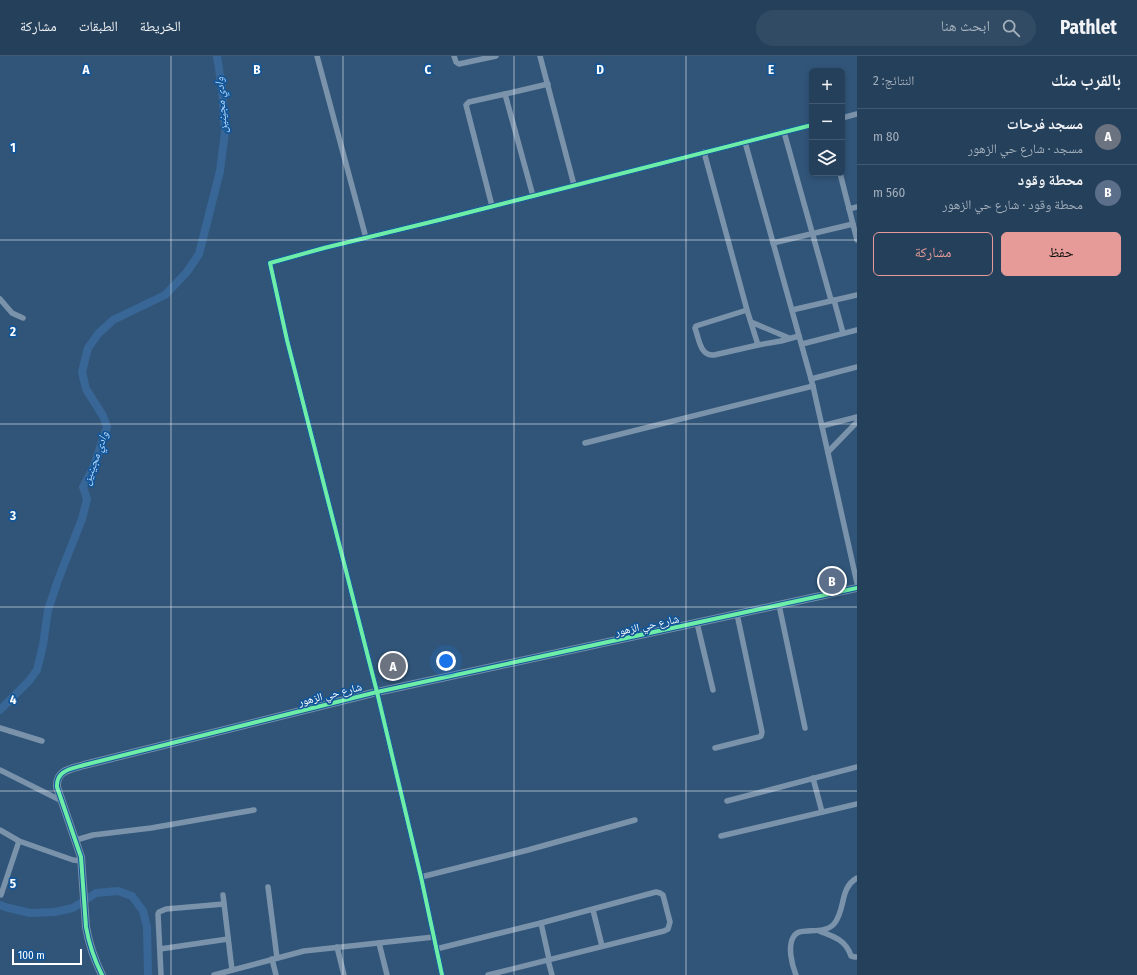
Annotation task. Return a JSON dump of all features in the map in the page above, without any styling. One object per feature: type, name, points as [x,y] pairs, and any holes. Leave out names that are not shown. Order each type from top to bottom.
[{"type":"street","points":[[317,56],[366,238]]},
{"type":"street","points":[[454,56],[458,64],[496,56]]},
{"type":"street","points":[[540,56],[574,185]]},
{"type":"street","points":[[492,206],[466,106],[469,102],[548,84]]},
{"type":"street","points":[[506,94],[533,196]]},
{"type":"street","points":[[845,117],[857,114]]},
{"type":"street","points":[[442,975],[421,877],[377,692],[287,340],[270,263],[809,126]]},
{"type":"street","points":[[784,132],[832,300],[843,333]]},
{"type":"street","points":[[745,142],[813,386],[857,583]]},
{"type":"street","points":[[704,152],[747,310],[758,344]]},
{"type":"street","points":[[841,176],[857,240]]},
{"type":"street","points":[[849,209],[857,207]]},
{"type":"street","points":[[773,243],[853,224]]},
{"type":"street","points":[[792,310],[857,295]]},
{"type":"street","points":[[0,299],[12,313],[23,318]]},
{"type":"street","points":[[747,310],[698,325],[695,328],[704,352],[709,356],[799,336]]},
{"type":"street","points":[[751,322],[789,338]]},
{"type":"street","points":[[802,344],[857,330]]},
{"type":"street","points":[[811,379],[857,367]]},
{"type":"street","points":[[585,443],[813,386]]},
{"type":"street","points":[[822,426],[857,417]]},
{"type":"street","points":[[828,452],[857,422]]},
{"type":"street","name":"شارع حي الزهور","points":[[102,975],[88,938],[86,927],[82,861],[57,787],[57,780],[64,772],[377,692],[857,588]]},
{"type":"street","points":[[779,605],[805,728]]},
{"type":"street","points":[[715,748],[759,738],[762,732],[737,614]]},
{"type":"street","points":[[697,623],[713,690]]},
{"type":"street","points":[[0,728],[42,742]]},
{"type":"street","points":[[727,802],[857,767]]},
{"type":"street","points":[[0,770],[62,801]]},
{"type":"street","points":[[813,778],[822,812]]},
{"type":"street","points":[[721,836],[857,804]]},
{"type":"street","points":[[76,840],[254,810]]},
{"type":"street","points":[[421,877],[528,850],[636,820]]},
{"type":"street","points":[[0,830],[19,841],[73,860],[82,861]]},
{"type":"street","points":[[1,895],[19,841]]},
{"type":"street","points":[[796,975],[793,966],[791,947],[792,938],[798,932],[818,931],[830,928],[838,917],[848,885],[857,878]]},
{"type":"street","points":[[268,887],[276,975]]},
{"type":"street","points":[[436,949],[593,910],[656,892],[662,895],[670,922],[668,929],[664,931],[488,975]]},
{"type":"street","points":[[223,895],[232,970]]},
{"type":"street","points":[[161,975],[159,912],[166,909],[224,904]]},
{"type":"street","points":[[593,910],[602,946]]},
{"type":"street","points":[[541,923],[552,975]]},
{"type":"street","points":[[818,931],[836,937],[845,944],[850,956],[857,957]]},
{"type":"street","points":[[214,975],[304,951],[434,937]]},
{"type":"street","points":[[160,949],[228,939]]},
{"type":"street","points":[[379,943],[387,975]]},
{"type":"street","points":[[337,947],[344,975]]},
{"type":"waterway","name":"وادي مجينين","points":[[0,710],[29,681],[37,670],[43,645],[48,610],[82,519],[87,499],[83,487],[94,466],[107,427],[103,416],[86,389],[82,372],[88,348],[98,334],[113,320],[165,295],[187,272],[199,254],[220,171],[225,132],[222,89],[217,56]]},
{"type":"waterway","name":"وادي مجينين","points":[[0,905],[30,913],[55,912],[73,908],[96,893],[118,891],[132,896],[143,911],[147,927],[148,975]]},
{"type":"cycle path","points":[[442,975],[421,877],[377,692],[287,340],[270,263],[324,248],[809,126]]},
{"type":"cycle path","points":[[102,975],[92,951],[86,927],[81,857],[57,787],[57,781],[65,771],[377,692],[857,588]]},
{"type":"place","name":"محطة وقود","points":[[832,581]]},
{"type":"place","name":"مسجد فرحات","points":[[393,666]]}]
